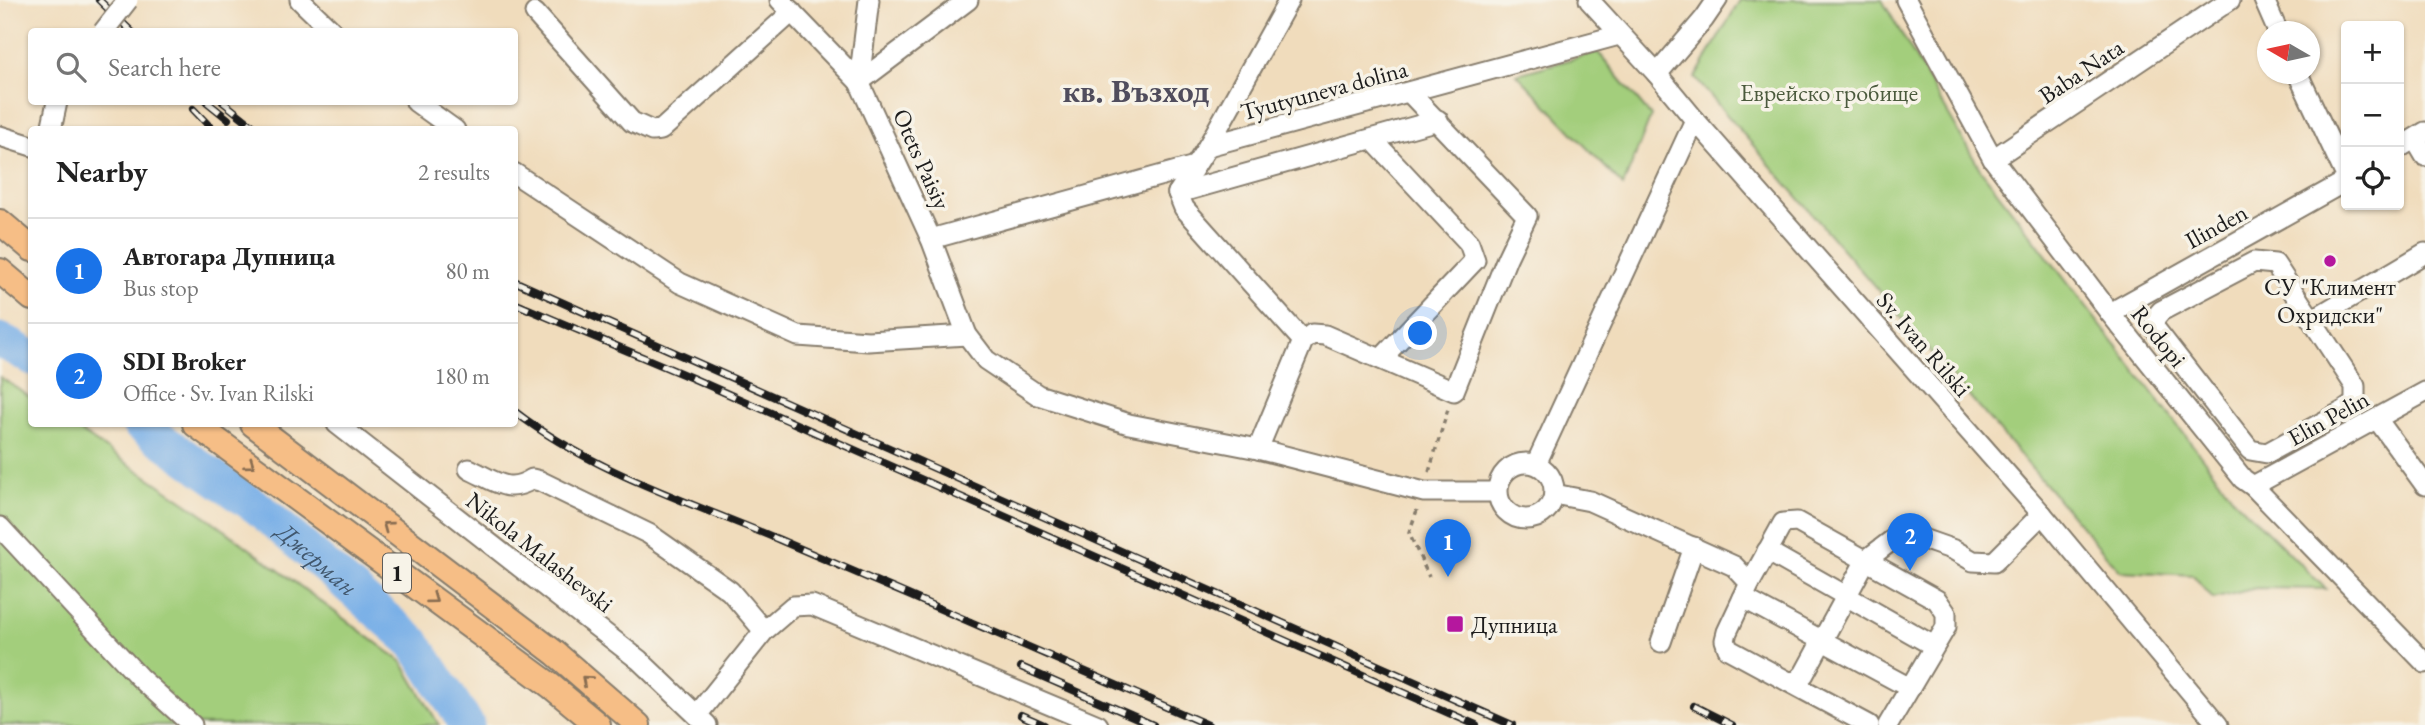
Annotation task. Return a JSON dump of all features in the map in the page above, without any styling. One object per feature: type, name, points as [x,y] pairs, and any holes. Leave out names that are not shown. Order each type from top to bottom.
[{"type":"main road","points":[[0,222],[28,246]]},
{"type":"main road","points":[[0,271],[28,295]]},
{"type":"main road","name":"1","points":[[199,427],[551,686],[598,725]]},
{"type":"main road","name":"1","points":[[257,427],[555,653],[638,725]]},
{"type":"street","points":[[106,28],[128,0]]},
{"type":"street","points":[[300,0],[329,28]]},
{"type":"street","points":[[859,82],[869,0]]},
{"type":"street","points":[[859,82],[968,0]]},
{"type":"street","points":[[1178,193],[1208,146],[1289,0]]},
{"type":"street","name":"Sv. Ivan Rilski","points":[[1589,0],[2042,514],[2218,725]]},
{"type":"street","points":[[1657,74],[1717,0]]},
{"type":"street","name":"Baba Nata","points":[[1993,159],[2230,0]]},
{"type":"street","points":[[2264,0],[2273,21]]},
{"type":"street","name":"Rodopi","points":[[1914,3],[1993,159],[2110,313],[2243,480],[2253,486],[2425,663]]},
{"type":"street","points":[[535,13],[632,122],[652,131],[661,130],[786,6]]},
{"type":"street","name":"Otets Paisiy","points":[[786,6],[859,82],[931,239],[967,335],[986,360],[1038,395],[1129,424],[1258,449],[1424,492],[1497,492]]},
{"type":"street","name":"Tyutyuneva dolina","points":[[1208,146],[1619,35]]},
{"type":"street","points":[[2303,84],[2341,167]]},
{"type":"street","points":[[1258,449],[1303,341],[1312,334],[1325,335],[1454,391],[1507,258],[1527,216],[1410,93]]},
{"type":"street","points":[[52,126],[56,105]]},
{"type":"street","points":[[420,105],[449,126]]},
{"type":"street","points":[[1178,193],[1438,120]]},
{"type":"street","points":[[1536,464],[1695,120]]},
{"type":"street","points":[[0,135],[28,145]]},
{"type":"street","points":[[1372,139],[1469,243],[1475,260],[1381,359]]},
{"type":"street","points":[[2413,140],[2425,156]]},
{"type":"street","points":[[931,239],[1195,166]]},
{"type":"street","points":[[518,176],[680,283],[798,336],[868,341],[967,335]]},
{"type":"street","name":"Ilinden","points":[[2110,313],[2341,181]]},
{"type":"street","points":[[1178,193],[1184,208],[1303,341]]},
{"type":"street","points":[[2312,320],[2425,253]]},
{"type":"street","points":[[2254,262],[2275,264],[2312,320],[2355,386],[2355,403],[2267,453],[2250,450],[2154,327],[2155,318],[2161,311],[2254,262]]},
{"type":"street","name":"Elin Pelin","points":[[2253,486],[2425,392]]},
{"type":"street","points":[[2377,419],[2425,485]]},
{"type":"street","name":"Nikola Malashevski","points":[[341,427],[639,660],[702,720]]},
{"type":"street","points":[[1527,462],[1536,464],[1550,476],[1554,494],[1545,511],[1529,519],[1511,515],[1499,501],[1497,492],[1503,474],[1509,468],[1527,462]]},
{"type":"street","points":[[469,469],[509,487],[519,487],[532,479],[540,481],[649,534],[730,591],[764,631]]},
{"type":"street","points":[[1554,494],[1590,501],[1734,566],[1746,591],[1821,642],[1910,688]]},
{"type":"street","points":[[1789,682],[1797,681],[1804,674],[1866,560],[1895,538],[1914,536],[1954,550],[1973,561],[1994,562],[2042,514]]},
{"type":"street","points":[[1869,725],[1728,649],[1725,640],[1746,591],[1783,523],[1797,522],[1866,560],[1937,600],[1946,613],[1945,627],[1888,725]]},
{"type":"street","points":[[0,527],[139,677],[192,725]]},
{"type":"street","points":[[1661,642],[1694,547]]},
{"type":"street","points":[[1767,551],[1934,646]]},
{"type":"street","points":[[702,720],[764,631],[793,606],[812,605],[1098,725]]},
{"type":"green space","name":"Еврейско гробище","points":[[1740,0],[1882,0],[1980,169],[2235,500],[2326,589],[2256,588],[2213,599],[2193,575],[2120,571],[1695,78]]},
{"type":"green space","points":[[1598,52],[1651,116],[1623,186],[1517,74]]},
{"type":"green space","points":[[0,377],[28,396],[28,427],[73,427],[207,517],[402,662],[439,725],[0,725]]},
{"type":"waterway","name":"Джерман","points":[[0,340],[28,356]]},
{"type":"waterway","name":"Джерман","points":[[143,427],[258,508],[414,643],[467,725]]},
{"type":"railway","points":[[99,0],[128,28]]},
{"type":"railway","points":[[211,105],[228,119]]},
{"type":"railway","points":[[227,105],[253,126]]},
{"type":"railway","points":[[193,109],[209,126]]},
{"type":"railway","points":[[518,283],[1512,725]]},
{"type":"railway","points":[[518,305],[692,378],[1476,725]]},
{"type":"railway","points":[[518,414],[576,452],[609,469],[1208,725]]},
{"type":"railway","points":[[1021,667],[1153,725]]},
{"type":"railway","points":[[1694,706],[1732,725]]},
{"type":"railway","points":[[1021,715],[1044,725]]},
{"type":"place","name":"СУ \"Климент Охридски\"","points":[[2330,261]]},
{"type":"place","name":"SDI Broker","points":[[1910,571]]},
{"type":"place","name":"Автогара Дупница","points":[[1448,577]]},
{"type":"place","name":"Дупница","points":[[1455,624]]},
{"type":"district","name":"кв. Възход","points":[[1136,91]]}]
